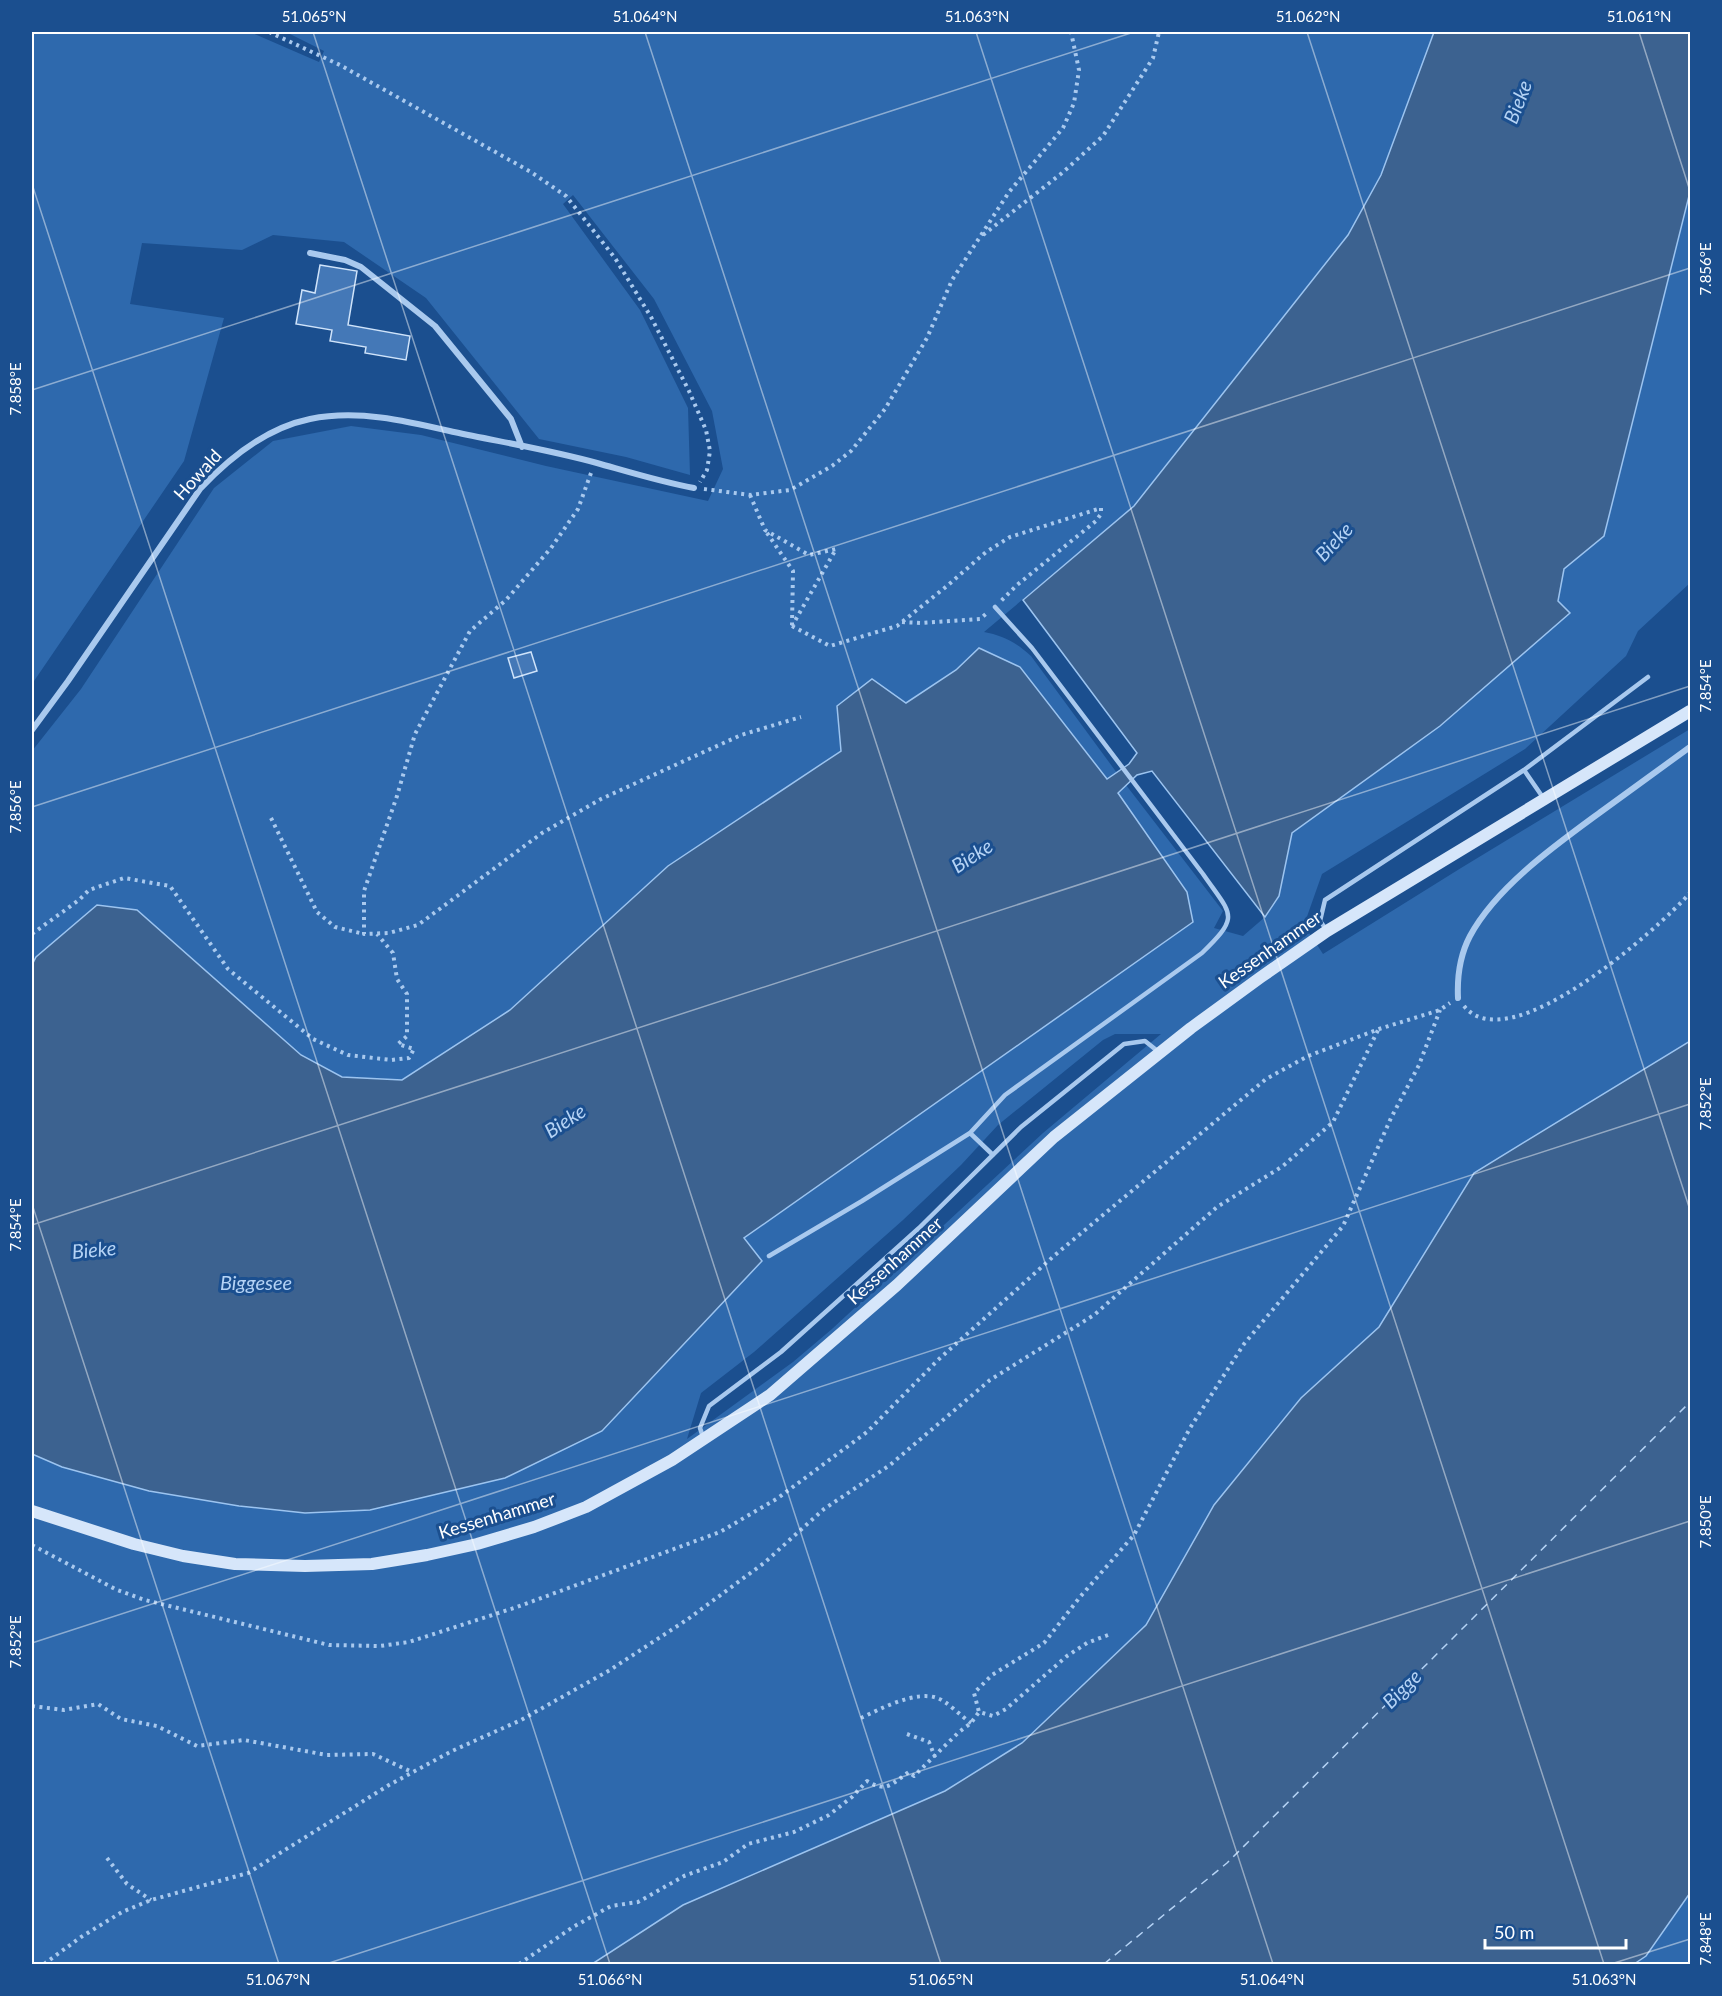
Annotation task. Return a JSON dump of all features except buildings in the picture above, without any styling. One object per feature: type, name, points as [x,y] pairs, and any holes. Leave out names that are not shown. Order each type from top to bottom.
[{"type":"main road","name":"Kessenhammer","points":[[32,1511],[112,1537],[183,1556],[235,1564],[305,1566],[372,1564],[477,1544],[534,1527],[586,1507],[672,1460],[770,1395],[897,1285],[1054,1137],[1261,977],[1327,931],[1690,711]]},
{"type":"street","points":[[310,253],[345,260],[361,267],[435,326],[511,419],[522,447]]},
{"type":"street","name":"Howald","points":[[32,730],[200,489],[224,464],[247,446],[276,431],[308,419],[342,414],[383,417],[595,463],[694,488]]},
{"type":"street","points":[[1458,998],[1459,967],[1470,937],[1489,909],[1529,867],[1560,842],[1690,747]]},
{"type":"lane","points":[[769,1256],[970,1133],[1005,1095],[1202,953],[1224,931],[1228,922],[1228,911],[1118,762],[1032,648],[995,607]]},
{"type":"lane","points":[[1327,931],[1320,921],[1325,900],[1524,770],[1648,677]]},
{"type":"lane","points":[[1524,770],[1544,799]]},
{"type":"lane","points":[[703,1439],[700,1428],[709,1406],[781,1352],[920,1228],[1021,1127],[1124,1044],[1145,1041],[1160,1053]]},
{"type":"lane","points":[[970,1133],[993,1155]]},
{"type":"path","points":[[269,32],[339,65],[531,172],[566,196],[615,258],[651,316],[702,420],[710,451],[707,470],[702,480],[694,488]]},
{"type":"path","points":[[694,488],[750,495],[790,489],[832,466],[851,451],[885,409],[927,338],[952,280],[1009,192],[1063,128],[1074,103],[1079,70],[1071,32]]},
{"type":"path","points":[[980,237],[1062,173],[1103,136],[1153,58],[1159,32]]},
{"type":"path","points":[[364,934],[364,891],[397,796],[415,734],[470,631],[513,591],[551,548],[578,509],[595,463]]},
{"type":"path","points":[[750,495],[765,530],[793,571],[792,626]]},
{"type":"path","points":[[792,626],[830,646],[897,626],[986,552],[1010,537],[1101,508],[1101,514],[1096,521],[1017,585],[980,619],[902,622]]},
{"type":"path","points":[[765,530],[809,555],[836,549],[792,626]]},
{"type":"path","points":[[271,818],[317,912],[335,927],[364,934],[389,933],[418,925],[542,833],[601,799],[741,735],[801,717]]},
{"type":"path","points":[[32,934],[79,900],[89,890],[124,878],[170,886],[228,969],[313,1038],[348,1055],[391,1059],[410,1058],[414,1049],[398,1044],[407,1036],[407,994],[397,979],[393,953],[376,934]]},
{"type":"path","points":[[1458,998],[1469,1013],[1481,1019],[1517,1017],[1553,1002],[1631,950],[1690,893]]},
{"type":"path","points":[[979,1712],[974,1693],[992,1675],[1044,1643],[1134,1535],[1190,1428],[1244,1344],[1343,1226],[1391,1118],[1419,1065],[1440,1010]]},
{"type":"path","points":[[44,1965],[81,1937],[122,1912],[151,1900],[248,1873],[412,1773],[453,1751],[521,1720],[590,1681],[688,1619],[764,1563],[824,1509],[890,1465],[990,1380],[1094,1315],[1217,1207],[1284,1166],[1333,1122],[1379,1029]]},
{"type":"path","points":[[979,1712],[993,1716],[1006,1709],[1067,1656],[1087,1643],[1108,1635]]},
{"type":"path","points":[[861,1718],[890,1704],[916,1697],[937,1698],[971,1723]]},
{"type":"path","points":[[32,1706],[64,1710],[98,1704],[121,1719],[157,1726],[197,1746],[244,1740],[327,1755],[373,1754],[412,1773]]},
{"type":"path","points":[[519,1965],[573,1927],[611,1906],[638,1902],[684,1876],[723,1862],[748,1844],[794,1832],[829,1815],[852,1797],[867,1781],[879,1788],[885,1787],[909,1772],[914,1776],[971,1723],[979,1712]]},
{"type":"path","points":[[907,1734],[929,1742],[935,1757]]},
{"type":"path","points":[[106,1858],[127,1884],[151,1900]]},
{"type":"shaded area","points":[[32,32],[250,32],[319,62],[324,51],[286,32],[1434,32],[1381,175],[1348,235],[1134,506],[984,632],[1009,640],[1031,656],[1117,773],[1107,779],[1020,668],[980,648],[956,670],[906,703],[837,706],[841,751],[668,866],[510,1010],[402,1080],[342,1077],[301,1055],[168,937],[36,957],[32,965],[32,751],[81,689],[214,488],[273,441],[351,426],[421,435],[546,466],[708,501],[723,469],[712,411],[654,299],[573,195],[563,204],[640,310],[688,408],[690,475],[626,457],[539,439],[426,298],[344,242],[273,235],[242,250],[142,243],[130,304],[224,318],[184,461],[32,684]]},
{"type":"shaded area","points":[[1690,191],[1690,583],[1638,631],[1626,656],[1525,749],[1322,874],[1304,925],[1323,954],[1690,729],[1690,1041],[1474,1173],[1379,1327],[1301,1398],[1214,1505],[1146,1625],[1022,1743],[945,1791],[683,1905],[592,1964],[32,1964],[32,1454],[62,1467],[761,1262],[743,1239],[1193,922],[1187,892],[1118,793],[1126,785],[1223,911],[1214,928],[1243,936],[1265,917],[1279,896],[1292,833],[1440,726],[1569,613],[1558,601],[1564,569],[1604,536]],"holes":[[[1115,1034],[1161,1034],[1043,1133],[832,1329],[793,1362],[687,1439],[701,1393],[754,1352],[903,1220],[961,1165],[998,1125],[1103,1040]]]},
{"type":"shaded area","points":[[1690,1893],[1690,1964],[1634,1964],[1646,1956]]},
{"type":"water","name":"Biggesee","points":[[1434,32],[1690,32],[1690,192],[1604,536],[1564,569],[1558,601],[1570,613],[1440,726],[1292,833],[1279,896],[1265,917],[1152,771],[1137,775],[1118,793],[1187,892],[1193,922],[744,1238],[762,1261],[602,1431],[505,1478],[370,1510],[305,1513],[239,1506],[149,1491],[62,1467],[32,1454],[32,965],[36,957],[97,905],[137,910],[301,1055],[342,1077],[402,1080],[510,1010],[668,866],[841,751],[837,706],[872,679],[906,703],[956,670],[979,648],[1020,667],[1107,779],[1129,764],[1137,753],[1023,600],[1134,506],[1348,235],[1381,175]]},
{"type":"water","name":"Bigge","points":[[1690,1041],[1690,1893],[1646,1956],[1634,1964],[592,1964],[683,1905],[945,1791],[1022,1743],[1146,1625],[1214,1505],[1301,1398],[1379,1327],[1474,1173]]},
{"type":"ferry route","points":[[1104,1964],[1227,1863],[1690,1402]]},
{"type":"water label","name":"Bieke","points":[[1518,102]]},
{"type":"water label","name":"Bieke","points":[[1334,542]]},
{"type":"water label","name":"Bieke","points":[[972,856]]},
{"type":"water label","name":"Bieke","points":[[565,1121]]},
{"type":"water label","name":"Bieke","points":[[94,1250]]}]
